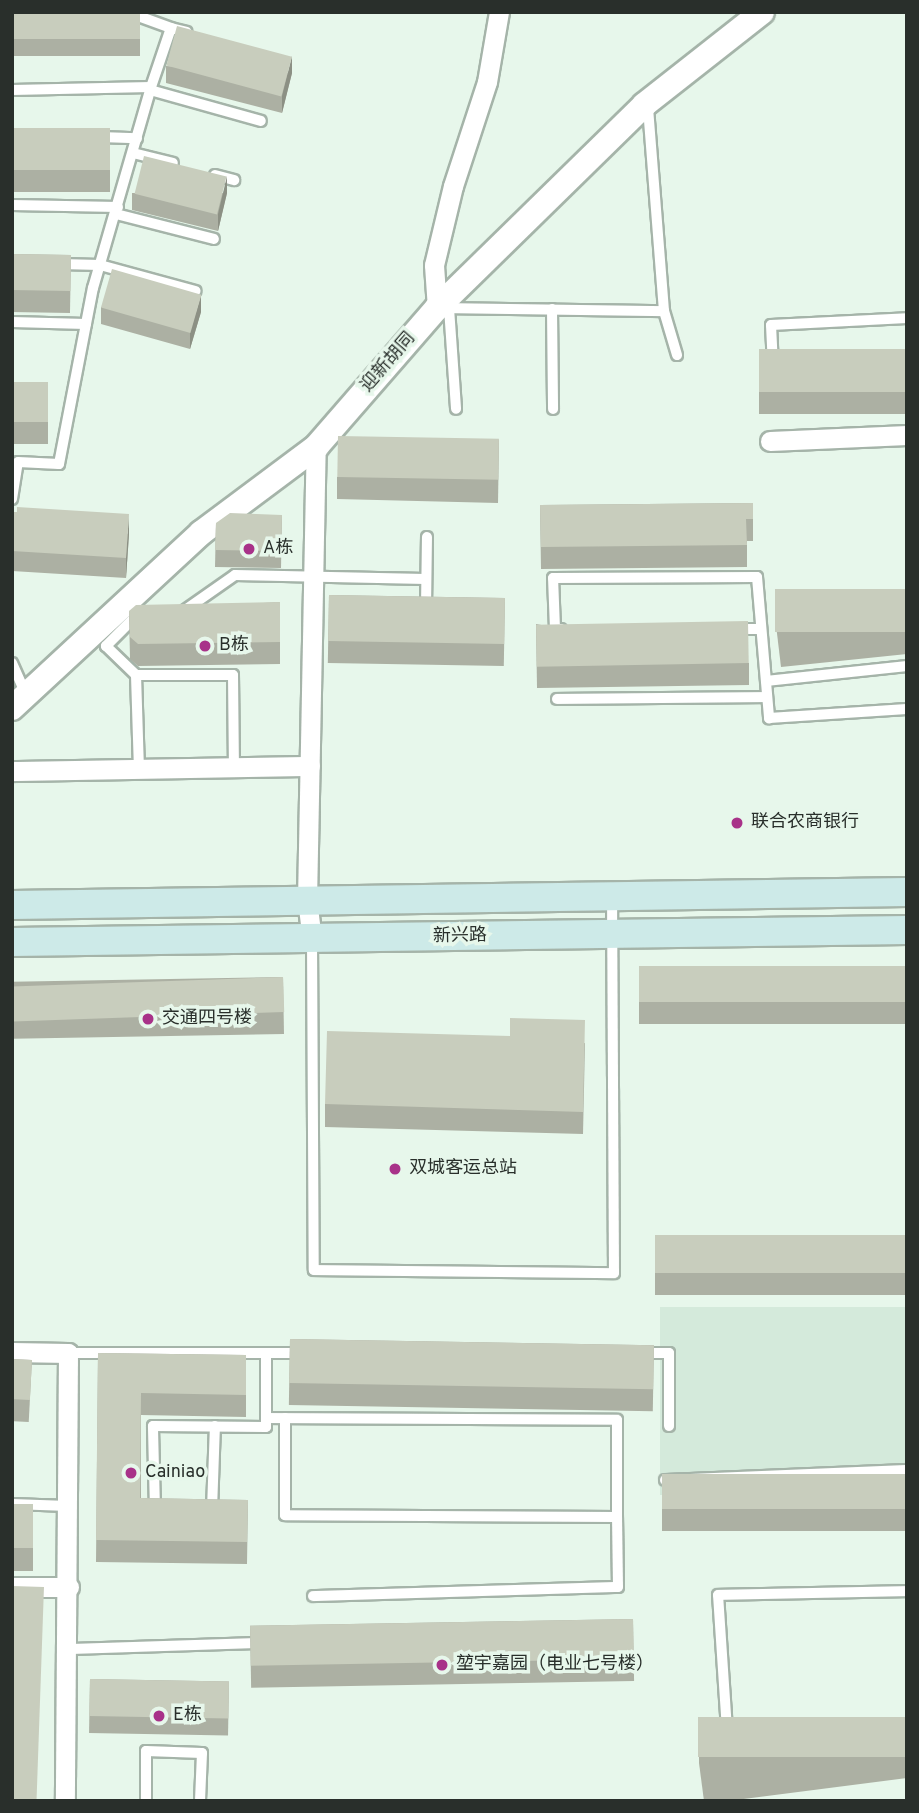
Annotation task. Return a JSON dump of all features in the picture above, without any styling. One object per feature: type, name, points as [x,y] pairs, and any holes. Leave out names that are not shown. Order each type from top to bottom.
[{"type":"main road","points":[[12,905],[907,892]]},
{"type":"main road","name":"新兴路","points":[[12,942],[907,930]]},
{"type":"street","points":[[443,308],[434,265],[453,186],[487,82],[499,12]]},
{"type":"street","name":"迎新胡同","points":[[19,702],[132,608],[201,533],[316,447],[443,308],[647,102],[762,12]]},
{"type":"street","points":[[770,441],[907,435]]},
{"type":"street","points":[[312,940],[307,901],[316,447]]},
{"type":"street","points":[[12,771],[310,765]]},
{"type":"street","points":[[12,1352],[68,1353],[69,1587],[65,1801]]},
{"type":"street","points":[[12,1587],[69,1587]]},
{"type":"lane","points":[[127,12],[197,35]]},
{"type":"lane","points":[[12,499],[15,462],[60,464],[100,265],[150,88],[171,28]]},
{"type":"lane","points":[[12,90],[150,88],[261,121]]},
{"type":"lane","points":[[647,102],[664,311],[677,355]]},
{"type":"lane","points":[[82,137],[137,138]]},
{"type":"lane","points":[[133,153],[184,166]]},
{"type":"lane","points":[[209,173],[234,180]]},
{"type":"lane","points":[[12,205],[117,210],[214,239]]},
{"type":"lane","points":[[50,264],[100,265],[196,292]]},
{"type":"lane","points":[[456,409],[443,308],[664,311]]},
{"type":"lane","points":[[552,309],[552,409]]},
{"type":"lane","points":[[787,365],[773,366],[771,325],[907,318]]},
{"type":"lane","points":[[12,322],[86,324]]},
{"type":"lane","points":[[426,537],[426,608]]},
{"type":"lane","points":[[177,616],[235,575],[426,579]]},
{"type":"lane","points":[[568,629],[555,629],[553,578],[757,577],[769,718],[907,709]]},
{"type":"lane","points":[[150,615],[132,608],[106,646],[136,675],[233,675],[234,767]]},
{"type":"lane","points":[[720,629],[761,629]]},
{"type":"lane","points":[[12,663],[19,702]]},
{"type":"lane","points":[[766,681],[907,666]]},
{"type":"lane","points":[[136,675],[139,769]]},
{"type":"lane","points":[[557,699],[767,697]]},
{"type":"lane","points":[[312,940],[314,1270],[614,1273],[611,897]]},
{"type":"lane","points":[[68,1353],[322,1353]]},
{"type":"lane","points":[[165,1510],[153,1510],[153,1426],[266,1427],[266,1353]]},
{"type":"lane","points":[[627,1353],[669,1353],[669,1426]]},
{"type":"lane","points":[[266,1418],[617,1420],[618,1587],[313,1596]]},
{"type":"lane","points":[[285,1418],[285,1515],[617,1517]]},
{"type":"lane","points":[[202,1510],[214,1510],[215,1426]]},
{"type":"lane","points":[[665,1480],[907,1470]]},
{"type":"lane","points":[[12,1504],[69,1506]]},
{"type":"lane","points":[[742,1743],[728,1745],[718,1595],[907,1591]]},
{"type":"lane","points":[[68,1649],[277,1642]]},
{"type":"lane","points":[[146,1801],[146,1751],[202,1753],[200,1801]]},
{"type":"shaded area","points":[[660,1307],[907,1307],[907,1495],[660,1495]]},
{"type":"building","points":[[12,12],[140,12],[140,39],[12,39]]},
{"type":"building","points":[[177,26],[292,57],[281,96],[166,66]]},
{"type":"building","points":[[12,128],[110,128],[110,170],[12,170]]},
{"type":"building","points":[[144,156],[226,177],[217,214],[135,194]]},
{"type":"building","points":[[12,254],[71,255],[70,291],[12,290]]},
{"type":"building","points":[[112,269],[201,295],[190,333],[101,307]]},
{"type":"building","points":[[759,349],[907,349],[907,392],[759,392]]},
{"type":"building","points":[[12,382],[48,382],[48,422],[12,422]]},
{"type":"building","points":[[338,436],[499,439],[498,480],[337,477]]},
{"type":"building","points":[[753,503],[753,519],[746,519],[747,545],[541,547],[540,505]]},
{"type":"building","points":[[17,507],[129,514],[126,558],[12,551],[12,512],[17,512]]},
{"type":"building","points":[[230,513],[282,515],[281,551],[215,550],[216,523]]},
{"type":"building","points":[[775,589],[907,589],[907,632],[775,632]]},
{"type":"building","points":[[329,595],[505,598],[504,644],[328,641]]},
{"type":"building","points":[[280,602],[280,642],[138,644],[130,637],[129,611],[136,605]]},
{"type":"building","points":[[748,621],[749,663],[537,667],[536,625]]},
{"type":"building","points":[[639,966],[907,966],[907,1002],[639,1002]]},
{"type":"building","points":[[283,977],[284,1012],[13,1021],[12,986]]},
{"type":"building","points":[[510,1018],[585,1020],[583,1112],[325,1104],[327,1031],[510,1036]]},
{"type":"building","points":[[655,1235],[907,1235],[907,1273],[655,1273]]},
{"type":"building","points":[[290,1339],[654,1345],[653,1389],[289,1383]]},
{"type":"building","points":[[98,1353],[246,1355],[246,1395],[141,1393],[140,1498],[248,1500],[247,1542],[96,1540]]},
{"type":"building","points":[[12,1359],[32,1360],[30,1400],[12,1399]]},
{"type":"building","points":[[662,1474],[907,1474],[907,1509],[662,1509]]},
{"type":"building","points":[[12,1504],[33,1504],[33,1548],[12,1548]]},
{"type":"building","points":[[12,1586],[44,1587],[37,1801],[12,1801]]},
{"type":"building","points":[[633,1619],[634,1659],[251,1666],[250,1626]]},
{"type":"building","points":[[90,1679],[229,1681],[228,1718],[89,1716]]},
{"type":"building","points":[[698,1717],[907,1717],[907,1757],[698,1757]]},
{"type":"place","name":"A栋","points":[[249,549]]},
{"type":"place","name":"B栋","points":[[205,646]]},
{"type":"place","name":"联合农商银行","points":[[737,823]]},
{"type":"place","name":"交通四号楼","points":[[148,1019]]},
{"type":"place","name":"双城客运总站","points":[[395,1169]]},
{"type":"place","name":"Cainiao","points":[[131,1473]]},
{"type":"place","name":"堃宇嘉园（电业七号楼）","points":[[442,1665]]},
{"type":"place","name":"E栋","points":[[159,1716]]}]
